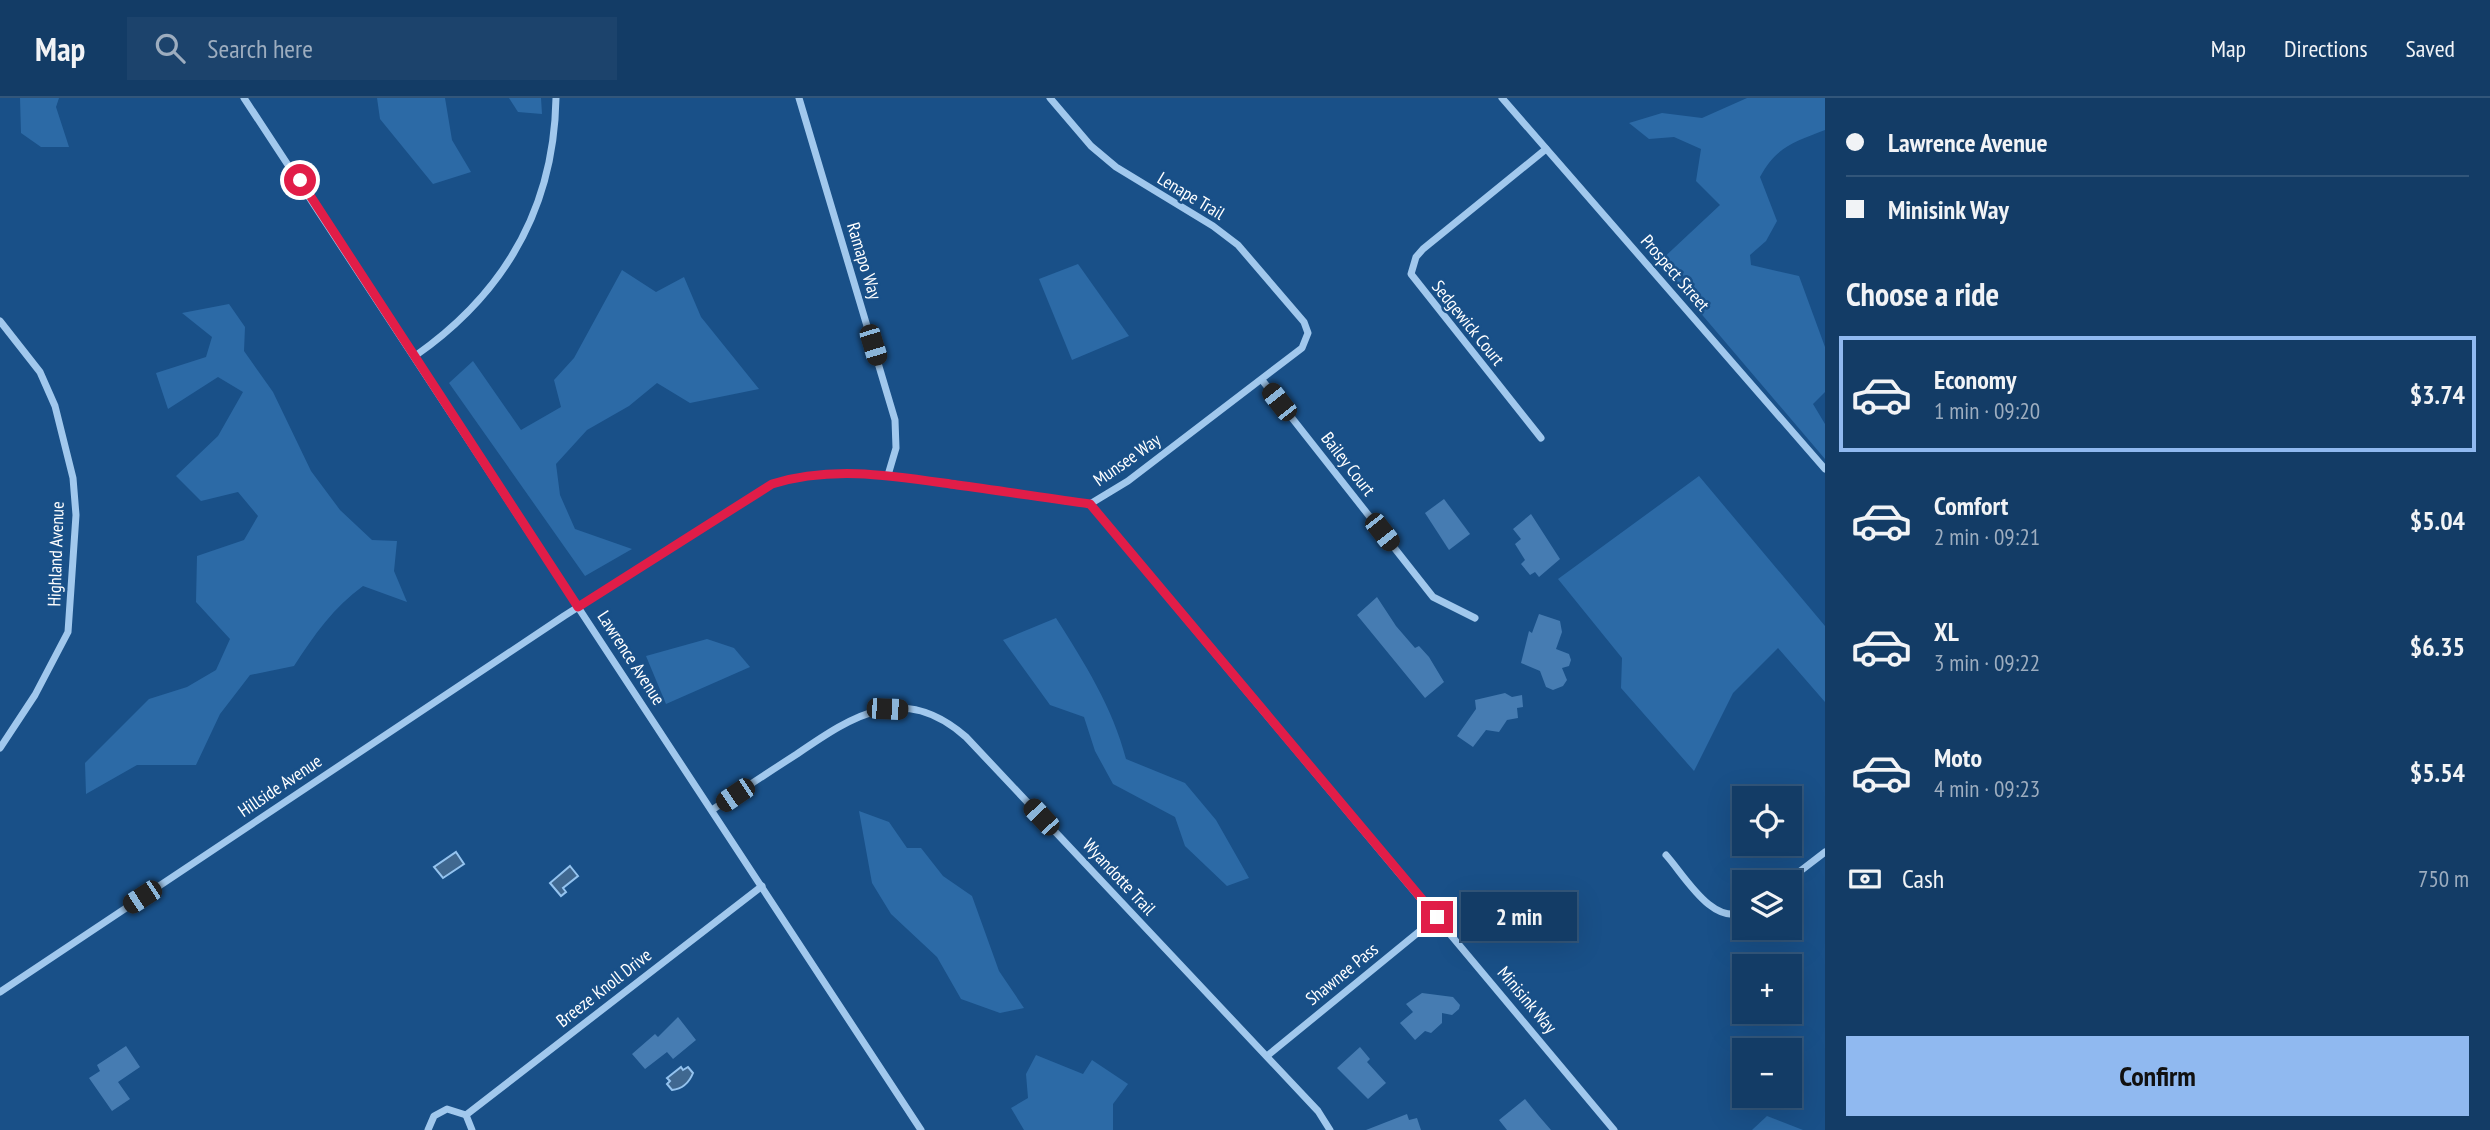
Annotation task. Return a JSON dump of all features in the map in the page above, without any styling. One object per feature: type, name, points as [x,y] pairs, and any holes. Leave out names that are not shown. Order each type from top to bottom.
[{"type":"street","name":"Lawrence Avenue","points":[[244,98],[919,1129]]},
{"type":"street","points":[[415,356],[466,317],[506,268],[522,241],[545,183],[552,152],[556,98]]},
{"type":"street","name":"Ramapo Way","points":[[799,98],[895,420],[896,448],[888,475]]},
{"type":"street","name":"Lenape Trail","points":[[1050,98],[1091,146],[1116,167],[1213,226],[1238,245],[1307,329]]},
{"type":"street","name":"Prospect Street","points":[[1502,98],[1825,469]]},
{"type":"street","name":"Sedgewick Court","points":[[1541,438],[1411,274],[1416,257],[1423,249],[1546,149]]},
{"type":"street","name":"Highland Avenue","points":[[0,321],[40,372],[55,406],[73,478],[76,515],[68,632],[35,695],[0,748]]},
{"type":"street","name":"Munsee Way","points":[[578,607],[772,484],[800,475],[831,472],[888,475],[1090,504],[1128,481],[1302,348],[1307,340],[1307,329]]},
{"type":"street","name":"Bailey Court","points":[[1262,380],[1433,597],[1475,618]]},
{"type":"street","name":"Minisink Way","points":[[1090,504],[1614,1130]]},
{"type":"street","name":"Hillside Avenue","points":[[0,992],[578,607]]},
{"type":"street","name":"Wyandotte Trail","points":[[712,810],[856,716],[887,709],[908,709],[939,719],[966,737],[1318,1111],[1330,1130]]},
{"type":"street","points":[[1802,870],[1825,852]]},
{"type":"street","points":[[1666,855],[1713,909],[1727,915],[1732,914]]},
{"type":"street","name":"Breeze Knoll Drive","points":[[466,1115],[762,886]]},
{"type":"street","name":"Shawnee Pass","points":[[1267,1056],[1437,917]]},
{"type":"street","points":[[428,1130],[430,1122],[440,1111],[454,1109],[466,1115],[472,1130]]},
{"type":"shaded area","points":[[20,98],[59,98],[56,107],[69,147],[41,147],[21,133]]},
{"type":"shaded area","points":[[377,98],[445,98],[452,140],[471,172],[433,184],[380,119]]},
{"type":"shaded area","points":[[509,98],[541,98],[542,114],[518,112]]},
{"type":"shaded area","points":[[1747,98],[1825,98],[1825,130],[1795,142],[1779,152],[1760,177],[1777,221],[1766,241],[1750,255],[1751,265],[1799,276],[1825,347],[1825,392],[1813,404],[1825,424],[1825,459],[1658,263],[1720,205],[1696,181],[1701,149],[1674,137],[1649,139],[1629,123],[1662,113],[1702,118]]},
{"type":"shaded area","points":[[1078,264],[1129,336],[1072,360],[1039,279]]},
{"type":"shaded area","points":[[622,270],[656,292],[684,277],[701,317],[759,389],[690,403],[657,383],[629,406],[587,430],[556,464],[560,495],[575,529],[632,549],[585,576],[449,383],[473,361],[521,430],[561,407],[554,380],[574,358]]},
{"type":"shaded area","points":[[229,304],[245,327],[244,351],[273,392],[311,471],[340,510],[372,540],[397,541],[394,571],[407,602],[363,586],[325,622],[294,666],[250,675],[220,714],[196,765],[137,765],[86,794],[85,763],[149,699],[187,687],[216,670],[230,639],[196,602],[197,556],[244,540],[258,516],[238,492],[201,501],[176,476],[218,436],[243,392],[218,377],[168,409],[156,373],[206,357],[212,337],[182,313]]},
{"type":"shaded area","points":[[1699,476],[1825,626],[1825,702],[1778,648],[1733,693],[1694,771],[1621,688],[1622,658],[1558,579]]},
{"type":"shaded area","points":[[1056,618],[1105,703],[1126,759],[1185,783],[1216,820],[1249,878],[1227,886],[1185,846],[1175,817],[1113,784],[1095,751],[1084,717],[1050,705],[1003,640]]},
{"type":"shaded area","points":[[707,639],[734,648],[750,667],[666,704],[646,656]]},
{"type":"shaded area","points":[[859,811],[889,822],[907,848],[921,848],[943,876],[972,896],[999,971],[1024,1008],[1000,1013],[961,999],[937,957],[891,914],[872,883]]},
{"type":"shaded area","points":[[456,852],[464,864],[443,878],[434,867]]},
{"type":"shaded area","points":[[570,866],[578,876],[563,888],[566,892],[561,896],[550,883]]},
{"type":"shaded area","points":[[1036,1055],[1083,1074],[1092,1060],[1128,1084],[1113,1104],[1113,1130],[1024,1130],[1011,1108],[1028,1098],[1026,1074]]},
{"type":"shaded area","points":[[681,1067],[683,1070],[688,1067],[693,1073],[685,1085],[672,1090],[667,1084],[670,1081],[667,1078]]},
{"type":"shaded area","points":[[1767,1116],[1803,1130],[1752,1130]]},
{"type":"building","points":[[1444,499],[1470,534],[1449,550],[1425,513]]},
{"type":"building","points":[[1531,514],[1560,559],[1539,577],[1535,572],[1530,575],[1521,564],[1525,560],[1515,544],[1521,539],[1513,529]]},
{"type":"building","points":[[1377,597],[1415,648],[1419,646],[1429,657],[1444,682],[1425,698],[1357,615]]},
{"type":"building","points":[[1539,614],[1560,621],[1562,632],[1556,649],[1569,654],[1571,660],[1569,666],[1562,668],[1567,680],[1563,686],[1553,690],[1546,687],[1540,671],[1521,663],[1529,631],[1532,633]]},
{"type":"building","points":[[1505,693],[1512,697],[1522,695],[1523,707],[1517,708],[1518,718],[1507,720],[1499,732],[1486,730],[1473,747],[1457,736],[1476,709],[1475,700]]},
{"type":"building","points":[[1422,993],[1453,997],[1460,1005],[1452,1015],[1442,1013],[1442,1023],[1431,1033],[1425,1031],[1415,1040],[1400,1023],[1413,1012],[1406,1004]]},
{"type":"building","points":[[678,1017],[696,1040],[673,1059],[667,1052],[645,1069],[632,1054],[655,1034],[658,1037]]},
{"type":"building","points":[[126,1046],[140,1067],[118,1082],[130,1099],[112,1111],[89,1078],[100,1071],[97,1065]]},
{"type":"building","points":[[1360,1047],[1370,1059],[1367,1062],[1386,1083],[1368,1099],[1337,1068]]},
{"type":"building","points":[[1525,1099],[1551,1130],[1507,1130],[1499,1120]]},
{"type":"building","points":[[1407,1114],[1409,1120],[1417,1118],[1421,1130],[1366,1130]]},
{"type":"route","points":[[300,180],[578,607],[772,484],[800,475],[831,472],[888,475],[1090,504],[1437,917]]}]
